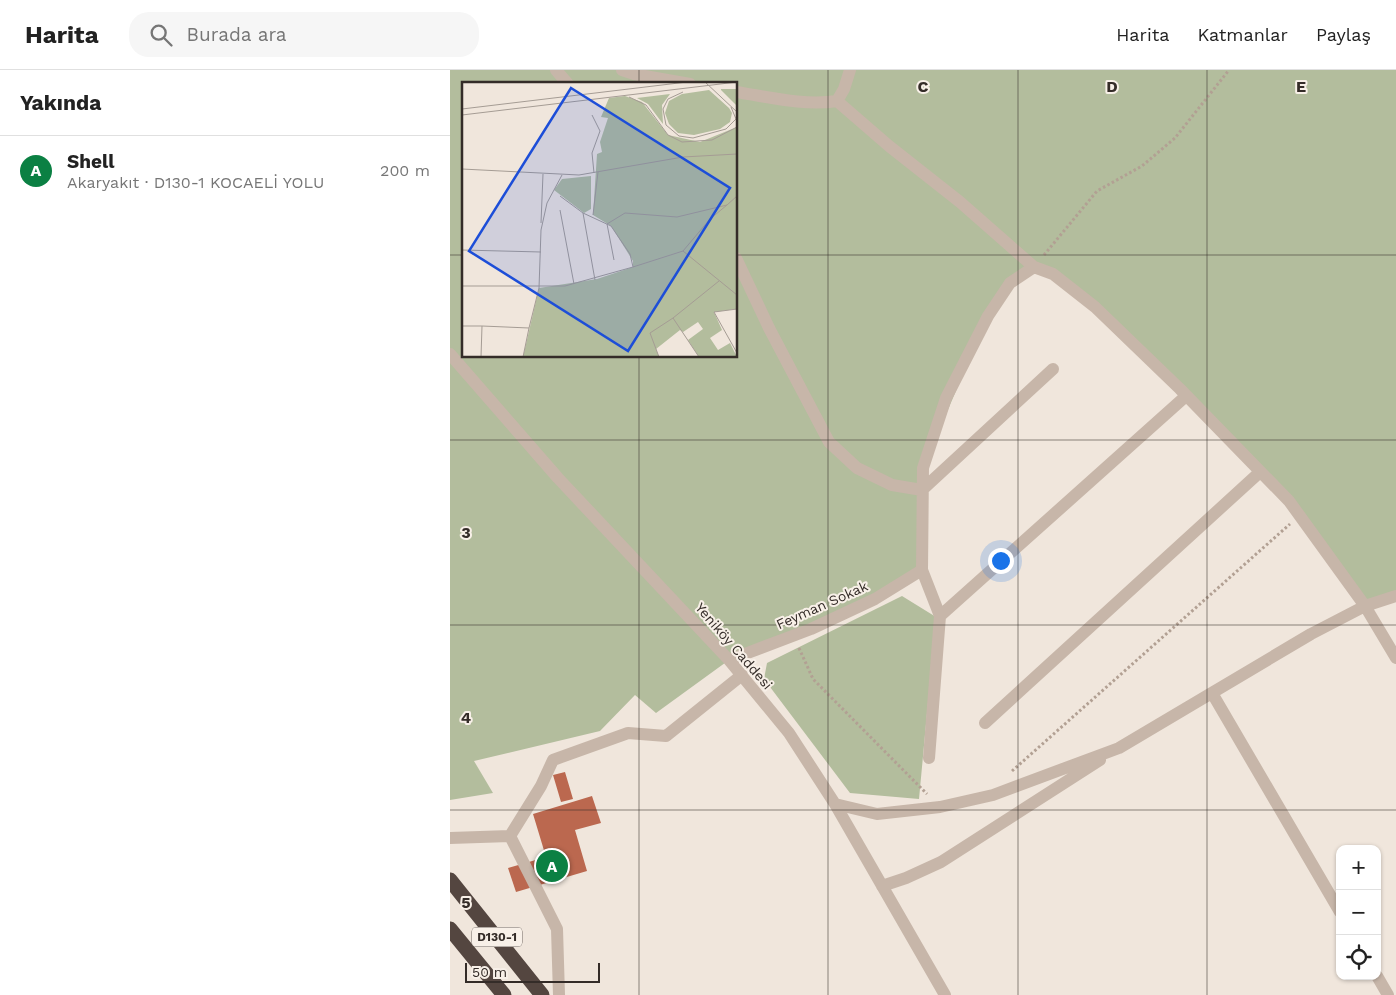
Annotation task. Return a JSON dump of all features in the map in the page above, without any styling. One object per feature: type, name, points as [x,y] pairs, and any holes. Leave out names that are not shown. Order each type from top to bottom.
[{"type":"highway","name":"D130-1","points":[[450,880],[542,995]]},
{"type":"highway","name":"D130-1","points":[[450,929],[504,995]]},
{"type":"street","points":[[556,70],[566,82]]},
{"type":"street","points":[[622,70],[679,82]]},
{"type":"street","points":[[837,101],[850,70]]},
{"type":"street","points":[[738,92],[803,102],[822,103],[837,101],[889,146],[960,202],[1034,267],[1053,274],[1095,307],[1289,501],[1365,606],[1396,658]]},
{"type":"street","points":[[738,262],[769,328],[829,442],[857,468],[892,485],[922,490]]},
{"type":"street","points":[[930,758],[940,616],[922,570],[922,468],[946,398],[988,316],[1010,283],[1034,267]]},
{"type":"street","name":"Yeniköy Caddesi","points":[[450,354],[558,478],[729,660],[789,733],[835,804],[945,995]]},
{"type":"street","points":[[922,490],[1053,369]]},
{"type":"street","points":[[940,616],[1186,396]]},
{"type":"street","points":[[985,723],[1260,472]]},
{"type":"street","name":"Feyman Sokak","points":[[729,660],[793,636],[875,599],[922,570]]},
{"type":"street","points":[[882,886],[906,878],[941,862],[1119,748],[1311,634],[1365,606],[1396,596]]},
{"type":"street","points":[[510,836],[541,786],[553,760],[628,734],[666,736],[742,675]]},
{"type":"street","points":[[1212,693],[1336,905]]},
{"type":"street","points":[[835,804],[877,814],[940,807],[993,795],[1119,748]]},
{"type":"street","points":[[450,838],[510,836]]},
{"type":"street","points":[[510,836],[557,929],[558,995]]},
{"type":"street","points":[[1379,980],[1388,995]]},
{"type":"path","points":[[1034,267],[1097,191],[1142,166],[1175,138],[1229,70]]},
{"type":"path","points":[[1012,771],[1300,516]]},
{"type":"path","points":[[793,636],[813,679],[933,799]]},
{"type":"green space","points":[[450,70],[1396,70],[1396,596],[1365,606],[1289,501],[1095,307],[1033,267],[1010,283],[988,316],[923,468],[922,570],[875,599],[729,660],[656,713],[635,695],[600,731],[474,761],[493,793],[450,800]]},
{"type":"green space","points":[[902,596],[936,617],[919,799],[850,793],[764,679],[767,663]]},
{"type":"building","points":[[565,772],[573,799],[561,802],[553,775]]},
{"type":"building","points":[[592,796],[601,823],[575,830],[587,871],[516,892],[508,868],[546,857],[533,814]]},
{"type":"place","name":"Shell","points":[[552,866]]}]
